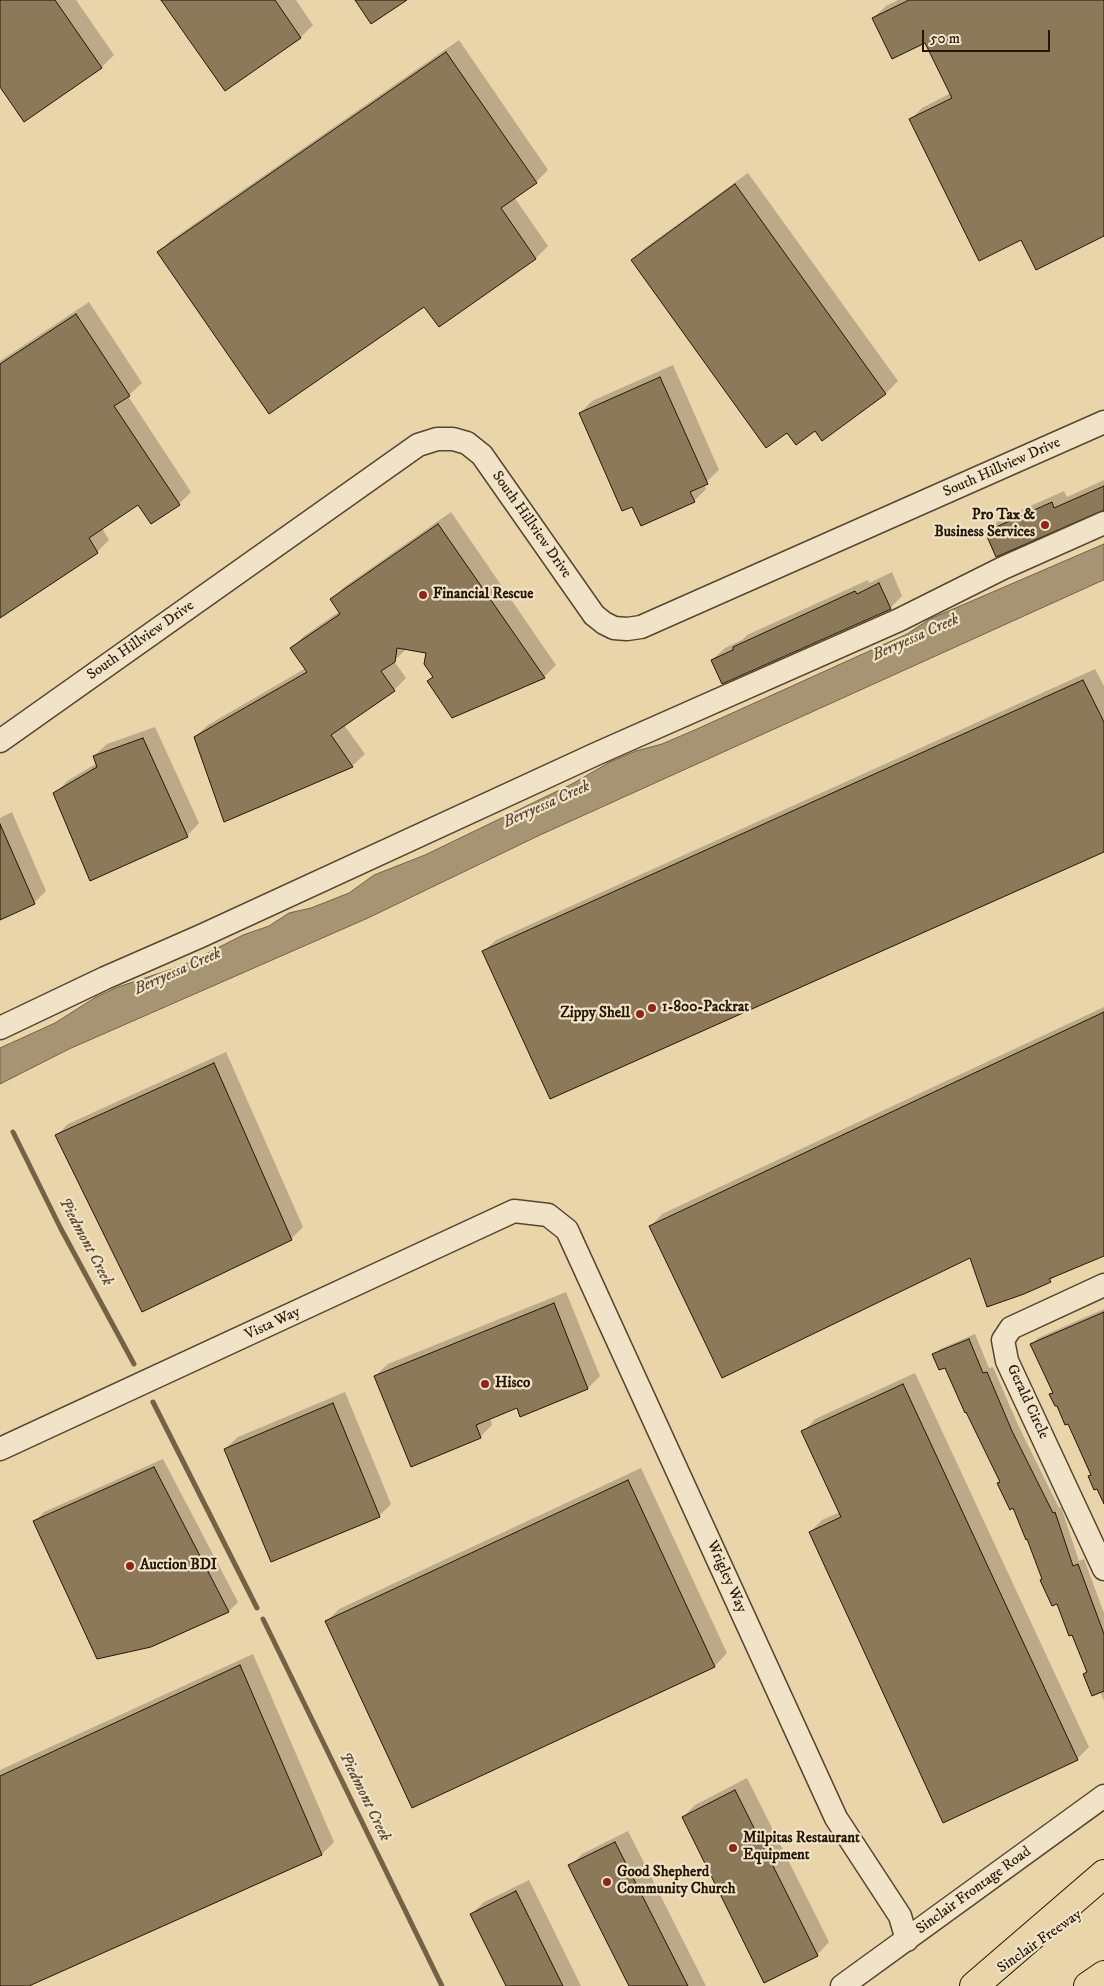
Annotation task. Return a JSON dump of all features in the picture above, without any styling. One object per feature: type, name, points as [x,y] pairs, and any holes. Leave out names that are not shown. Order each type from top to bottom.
[{"type":"highway","points":[[974,1986],[1104,1874]]},
{"type":"highway","name":"Sinclair Freeway","points":[[974,1986],[1104,1897]]},
{"type":"street","name":"South Hillview Drive","points":[[0,741],[418,445],[437,439],[453,439],[467,443],[482,454],[594,615],[614,628],[627,629],[641,627],[658,620],[1104,422]]},
{"type":"street","points":[[0,1028],[104,978],[201,936],[596,754],[899,620],[1003,568],[1104,523]]},
{"type":"street","name":"Vista Way","points":[[0,1449],[514,1211],[548,1215]]},
{"type":"street","name":"Wrigley Way","points":[[548,1215],[568,1230],[836,1818],[900,1916],[907,1940]]},
{"type":"street","name":"Gerald Circle","points":[[1104,1285],[1011,1328],[1003,1340],[1007,1361],[1104,1569]]},
{"type":"street","name":"Sinclair Frontage Road","points":[[842,1986],[1104,1796]]},
{"type":"water","name":"Berryessa Creek","points":[[1104,544],[1104,580],[540,835],[368,918],[69,1049],[0,1084],[0,1048],[55,1023],[96,997],[118,987],[184,965],[243,935],[269,926],[289,913],[311,908],[349,893],[374,875],[425,855],[572,784],[610,762],[636,751],[662,744],[697,729],[907,634],[930,619]]},
{"type":"building","points":[[0,0],[55,0],[102,68],[24,122],[0,87]]},
{"type":"building","points":[[161,0],[275,0],[301,38],[225,91]]},
{"type":"building","points":[[355,0],[407,0],[371,24]]},
{"type":"building","points":[[909,0],[1104,0],[1104,236],[1036,270],[1021,240],[979,261],[909,119],[952,98],[925,43],[892,59],[872,18]]},
{"type":"building","points":[[446,52],[537,183],[501,208],[536,259],[439,327],[424,307],[269,414],[157,252]]},
{"type":"building","points":[[735,184],[886,394],[822,441],[815,431],[796,445],[787,433],[766,448],[631,260]]},
{"type":"building","points":[[76,314],[130,396],[114,406],[180,505],[151,524],[138,505],[89,538],[98,553],[0,618],[0,364]]},
{"type":"building","points":[[660,377],[708,484],[690,492],[695,502],[641,526],[632,507],[622,511],[579,413]]},
{"type":"building","points":[[1104,486],[1104,510],[996,557],[985,532],[1052,502],[1054,508]]},
{"type":"building","points":[[438,524],[545,678],[452,718],[427,681],[433,677],[424,664],[426,653],[397,648],[395,662],[381,671],[395,691],[331,735],[353,767],[224,822],[194,737],[307,672],[290,648],[340,614],[330,599]]},
{"type":"building","points":[[879,583],[891,609],[722,684],[711,660],[733,650],[733,647],[855,591],[857,594]]},
{"type":"building","points":[[1083,680],[1104,722],[1104,852],[550,1099],[482,951]]},
{"type":"building","points":[[143,738],[188,837],[90,881],[53,793],[97,767],[93,756]]},
{"type":"building","points":[[0,824],[35,904],[0,920]]},
{"type":"building","points":[[1104,1012],[1104,1256],[1049,1279],[1051,1282],[1024,1294],[987,1307],[970,1258],[722,1378],[649,1226]]},
{"type":"building","points":[[214,1063],[292,1240],[142,1312],[55,1135]]},
{"type":"building","points":[[554,1303],[588,1389],[520,1417],[517,1408],[476,1425],[481,1438],[411,1467],[374,1376]]},
{"type":"building","points":[[1104,1312],[1104,1504],[1097,1489],[1094,1490],[1088,1476],[1091,1475],[1068,1424],[1065,1425],[1057,1406],[1055,1406],[1049,1394],[1053,1393],[1030,1344]]},
{"type":"building","points":[[969,1339],[983,1373],[987,1372],[1012,1431],[1053,1513],[1055,1512],[1073,1566],[1078,1564],[1104,1634],[1104,1691],[1092,1696],[1083,1674],[1087,1672],[1072,1635],[1069,1636],[1057,1604],[1052,1606],[1040,1580],[1042,1579],[1027,1539],[1013,1508],[1010,1510],[997,1483],[1000,1482],[965,1413],[945,1368],[939,1370],[932,1354]]},
{"type":"building","points":[[903,1384],[1078,1760],[943,1823],[809,1532],[841,1517],[801,1431]]},
{"type":"building","points":[[333,1403],[380,1517],[271,1562],[224,1449]]},
{"type":"building","name":"Auction BDI","points":[[154,1467],[229,1612],[151,1647],[97,1659],[33,1521]]},
{"type":"building","points":[[628,1480],[715,1667],[412,1808],[325,1621]]},
{"type":"building","points":[[240,1665],[322,1855],[29,1986],[0,1986],[0,1776]]},
{"type":"building","points":[[735,1790],[818,1956],[764,1983],[682,1817]]},
{"type":"building","points":[[615,1842],[688,1986],[629,1986],[568,1865]]},
{"type":"building","points":[[516,1891],[563,1986],[506,1986],[470,1914]]},
{"type":"waterway","name":"Piedmont Creek","points":[[13,1132],[61,1229],[134,1364]]},
{"type":"waterway","name":"Piedmont Creek","points":[[153,1402],[257,1608]]},
{"type":"waterway","name":"Piedmont Creek","points":[[263,1619],[442,1986]]},
{"type":"place","name":"Pro Tax & Business Services","points":[[1045,525]]},
{"type":"place","name":"Financial Rescue","points":[[423,595]]},
{"type":"place","name":"1-800-Packrat","points":[[652,1008]]},
{"type":"place","name":"Zippy Shell","points":[[640,1014]]},
{"type":"place","name":"Hisco","points":[[485,1384]]},
{"type":"place","name":"Auction BDI","points":[[130,1566]]},
{"type":"place","name":"Milpitas Restaurant Equipment","points":[[733,1848]]},
{"type":"place","name":"Good Shepherd Community Church","points":[[607,1882]]}]
